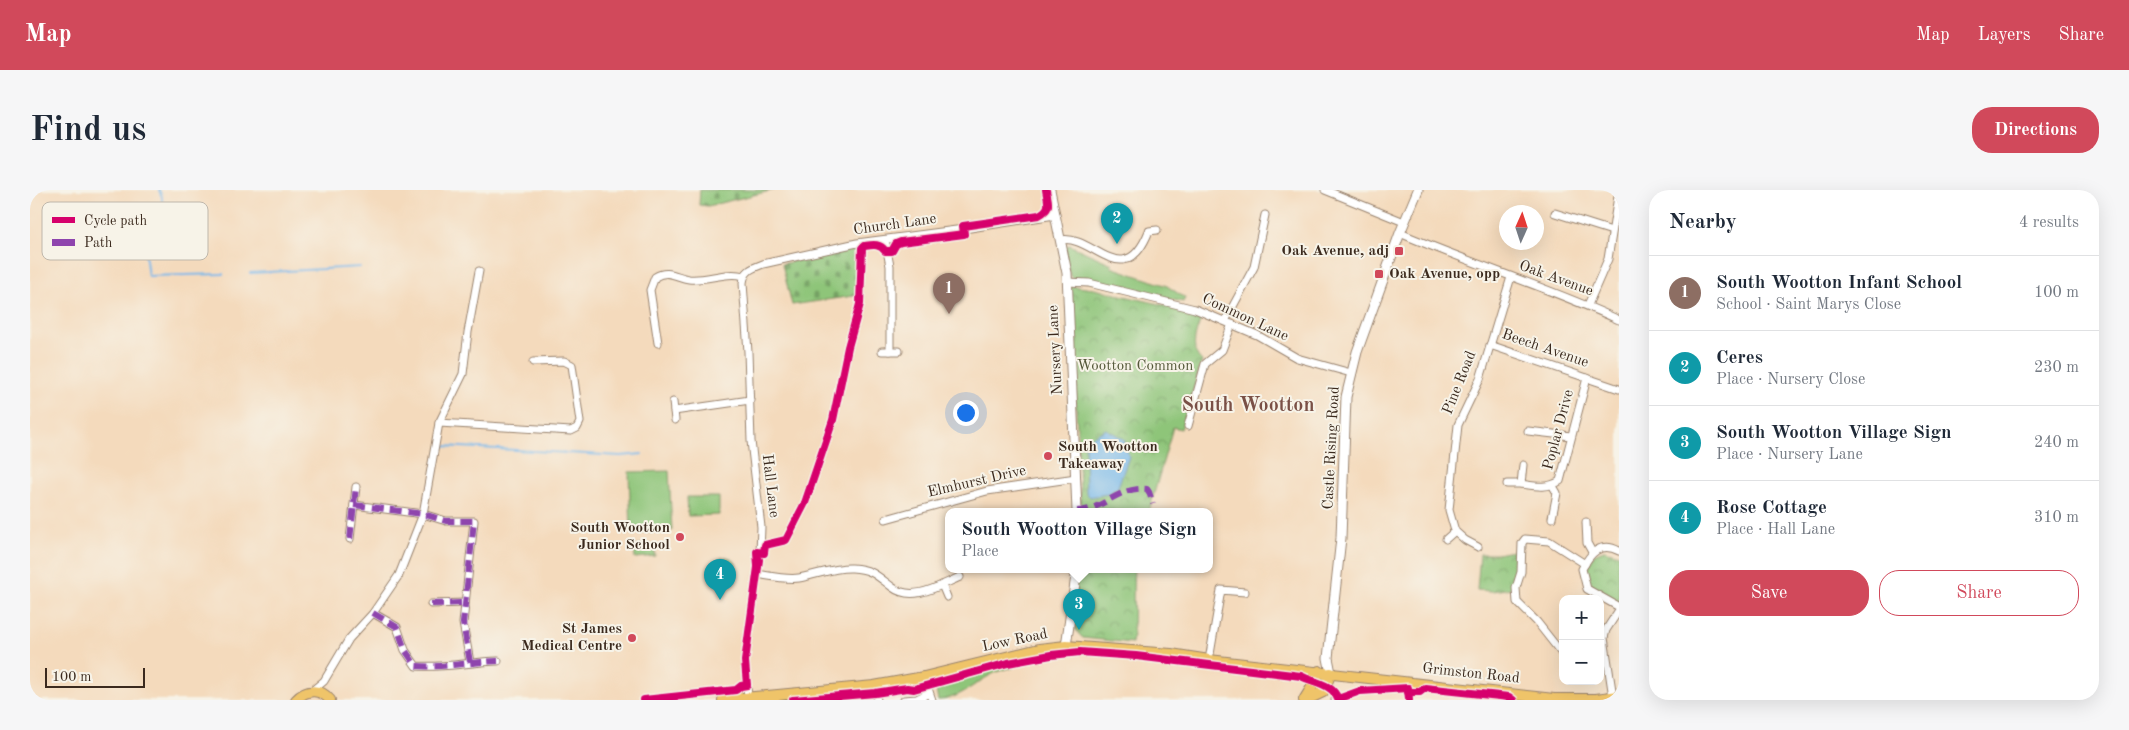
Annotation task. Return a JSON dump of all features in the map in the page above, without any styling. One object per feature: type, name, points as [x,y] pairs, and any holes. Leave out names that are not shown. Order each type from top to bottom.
[{"type":"main road","name":"Low Road","points":[[723,700],[874,686],[924,677],[1029,652],[1066,646],[1171,654],[1209,660],[1319,671]]},
{"type":"main road","name":"Grimston Road","points":[[1319,671],[1554,699],[1587,699],[1616,696]]},
{"type":"main road","points":[[1305,700],[1319,671]]},
{"type":"main road","points":[[1305,700],[1322,692],[1328,683],[1331,673]]},
{"type":"main road","points":[[296,700],[300,695],[312,691],[329,698]]},
{"type":"street","name":"Nursery Lane","points":[[1050,190],[1062,240],[1067,282],[1077,508]]},
{"type":"street","points":[[1325,190],[1404,222]]},
{"type":"street","name":"Castle Rising Road","points":[[1331,673],[1328,658],[1341,538],[1346,397],[1351,373],[1404,222],[1418,190]]},
{"type":"street","points":[[1588,305],[1608,259],[1619,190]]},
{"type":"street","points":[[1555,213],[1612,231]]},
{"type":"street","name":"Church Lane","points":[[744,276],[749,270],[763,264],[858,243],[1055,215]]},
{"type":"street","points":[[1188,426],[1205,364],[1222,350],[1229,322],[1254,267],[1265,215]]},
{"type":"street","points":[[1062,240],[1073,239],[1097,253],[1115,260],[1122,260],[1134,254],[1144,243],[1149,231],[1157,230]]},
{"type":"street","name":"Oak Avenue","points":[[1400,233],[1588,305],[1619,320]]},
{"type":"street","points":[[885,240],[890,266],[886,351],[899,351]]},
{"type":"street","points":[[312,691],[324,681],[349,639],[373,613],[399,575],[423,514],[438,423],[463,374],[468,332],[479,271]]},
{"type":"street","points":[[658,343],[650,290],[655,277],[665,273],[688,279],[730,274],[744,276]]},
{"type":"street","name":"Hall Lane","points":[[744,276],[751,447],[761,526],[757,574],[745,662],[748,698]]},
{"type":"street","name":"Pine Road","points":[[1455,531],[1449,510],[1458,425],[1480,379],[1511,277]]},
{"type":"street","name":"Common Lane","points":[[1067,282],[1089,283],[1182,305],[1229,322],[1297,358],[1351,373]]},
{"type":"street","name":"Beech Avenue","points":[[1490,345],[1619,389]]},
{"type":"street","points":[[438,423],[571,430],[577,428],[580,422],[572,365],[564,362],[533,362]]},
{"type":"street","name":"Poplar Drive","points":[[1552,518],[1557,493],[1549,486],[1560,481],[1587,378]]},
{"type":"street","points":[[674,411],[750,400]]},
{"type":"street","points":[[673,402],[675,420]]},
{"type":"street","points":[[1528,431],[1571,436]]},
{"type":"street","points":[[1521,484],[1524,464]]},
{"type":"street","name":"Elmhurst Drive","points":[[886,519],[987,490],[1076,478]]},
{"type":"street","points":[[1507,484],[1549,486]]},
{"type":"street","points":[[350,539],[356,487]]},
{"type":"street","points":[[354,505],[423,514],[446,521],[476,521],[463,623],[470,662]]},
{"type":"street","points":[[1586,522],[1587,543],[1592,552]]},
{"type":"street","points":[[1446,539],[1455,531],[1465,540],[1478,547]]},
{"type":"street","points":[[1559,650],[1537,622],[1517,602],[1516,588],[1522,572],[1522,543],[1525,539],[1549,541],[1585,564]]},
{"type":"street","points":[[1604,640],[1606,630],[1619,608],[1587,589],[1583,575],[1585,564],[1592,552],[1603,547],[1619,551]]},
{"type":"street","points":[[757,574],[799,578],[851,568],[872,572],[895,589],[908,594],[923,592],[960,577]]},
{"type":"street","points":[[1066,646],[1076,573]]},
{"type":"street","points":[[942,585],[947,597]]},
{"type":"street","points":[[1209,660],[1221,590],[1245,592]]},
{"type":"street","points":[[431,604],[465,603]]},
{"type":"street","points":[[373,613],[397,627],[405,650],[416,666],[436,667],[470,662],[498,661]]},
{"type":"street","points":[[1604,654],[1616,696]]},
{"type":"street","name":"Castle Rising Road","points":[[1319,671],[1328,658]]},
{"type":"street","points":[[904,700],[931,697],[924,677]]},
{"type":"street","points":[[324,681],[329,698]]},
{"type":"street","points":[[1335,700],[1360,690],[1415,688],[1422,684]]},
{"type":"green space","points":[[700,190],[774,190],[708,206],[699,205]]},
{"type":"green space","points":[[1069,245],[1112,264],[1111,267],[1167,286],[1185,298],[1183,302],[1072,278],[1064,249]]},
{"type":"green space","points":[[860,246],[860,295],[792,305],[782,264]]},
{"type":"green space","name":"Wootton Common","points":[[1070,286],[1094,289],[1181,309],[1202,316],[1196,333],[1195,351],[1202,361],[1181,429],[1173,427],[1150,508],[1081,508]]},
{"type":"green space","points":[[669,471],[672,531],[631,533],[629,472]]},
{"type":"green space","points":[[687,497],[719,497],[719,515],[688,516]]},
{"type":"green space","points":[[642,544],[654,544],[655,556],[635,558],[634,547]]},
{"type":"green space","points":[[1518,550],[1517,573],[1512,588],[1492,591],[1477,590],[1480,554],[1497,554]]},
{"type":"green space","points":[[1604,550],[1619,554],[1619,601],[1616,602],[1591,586],[1587,570],[1594,554]]},
{"type":"green space","points":[[722,557],[730,557],[737,564],[737,572],[730,579],[722,579],[715,572],[715,564]]},
{"type":"green space","points":[[1078,573],[1134,573],[1132,643],[1083,638],[1077,632],[1074,624],[1074,596]]},
{"type":"green space","points":[[1012,663],[1013,668],[994,673],[948,699],[938,700],[936,690],[942,681]]},
{"type":"water","points":[[1106,429],[1124,439],[1129,457],[1118,487],[1108,494],[1090,497],[1086,493],[1085,447],[1092,437]]},
{"type":"waterway","points":[[159,190],[162,202]]},
{"type":"waterway","points":[[146,260],[148,276],[223,274]]},
{"type":"waterway","points":[[250,273],[360,267]]},
{"type":"waterway","points":[[443,446],[621,456],[642,454]]},
{"type":"marked path","points":[[350,539],[356,487]]},
{"type":"marked path","points":[[1092,508],[1119,494],[1137,489],[1147,489],[1153,504]]},
{"type":"marked path","points":[[354,505],[423,514],[446,521],[474,521],[463,623],[470,662]]},
{"type":"marked path","points":[[431,604],[465,603]]},
{"type":"marked path","points":[[373,613],[397,627],[405,650],[416,666],[498,661]]},
{"type":"cycle path","points":[[758,566],[757,552],[764,553],[765,545],[786,540],[805,503],[833,420],[848,347],[860,304],[862,248],[864,246],[876,245],[885,251],[892,251],[896,244],[901,242],[964,234],[963,226],[1039,215],[1047,207],[1046,190]]},
{"type":"cycle path","points":[[644,700],[736,690],[741,686],[747,685],[745,661],[759,560]]},
{"type":"cycle path","points":[[793,700],[875,693],[907,688],[914,689],[1008,663],[1080,652],[1136,656],[1301,676],[1332,690],[1338,699],[1360,691],[1408,688],[1409,700]]},
{"type":"cycle path","points":[[1408,692],[1420,692],[1425,688],[1509,697],[1513,700]]},
{"type":"place","name":"Ceres","points":[[1117,244]]},
{"type":"place","name":"Oak Avenue, adj","points":[[1399,251]]},
{"type":"place","name":"Oak Avenue, opp","points":[[1379,274]]},
{"type":"place","name":"South Wootton Infant School","points":[[949,314]]},
{"type":"place","name":"South Wootton Takeaway","points":[[1048,456]]},
{"type":"place","name":"South Wootton Junior School","points":[[680,537]]},
{"type":"place","name":"Rose Cottage","points":[[720,600]]},
{"type":"place","name":"South Wootton Village Sign","points":[[1079,630]]},
{"type":"place","name":"St James Medical Centre","points":[[632,638]]},
{"type":"district","name":"South Wootton","points":[[1248,406]]}]
